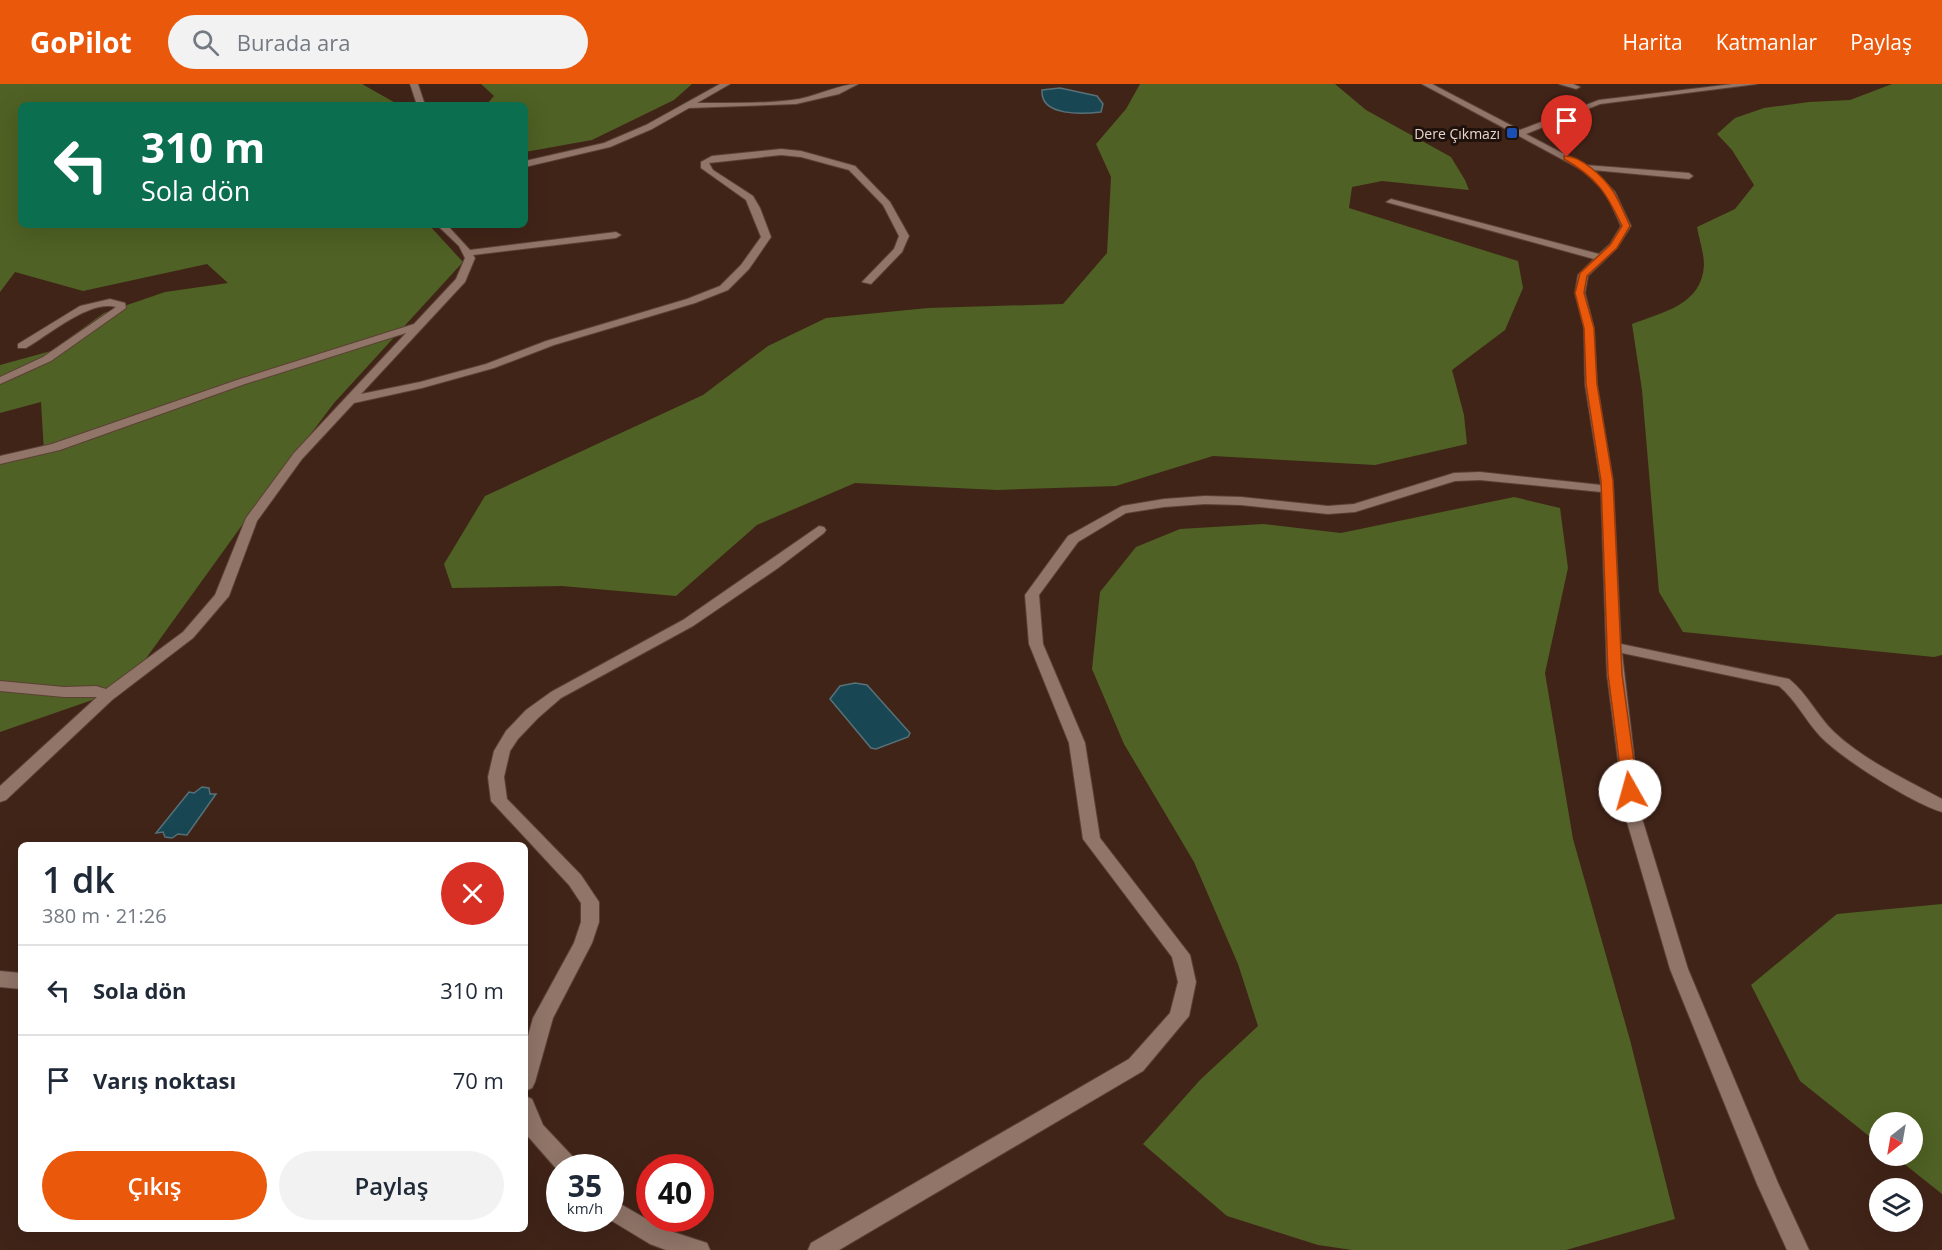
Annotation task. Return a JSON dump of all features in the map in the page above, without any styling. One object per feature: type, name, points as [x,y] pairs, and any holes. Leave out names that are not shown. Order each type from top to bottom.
[{"type":"street","points":[[414,84],[420,102]]},
{"type":"street","points":[[528,163],[607,146],[688,106],[726,84]]},
{"type":"street","points":[[688,106],[795,100],[827,95],[854,84]]},
{"type":"street","points":[[1426,84],[1583,167],[1610,192],[1626,226],[1614,246],[1583,275],[1580,293],[1589,328],[1591,384],[1607,489],[1615,674],[1633,814],[1679,969],[1768,1184],[1798,1250]]},
{"type":"street","points":[[1563,84],[1576,87]]},
{"type":"street","points":[[1521,133],[1599,102],[1753,84]]},
{"type":"street","points":[[351,400],[422,385],[490,366],[550,343],[691,301],[724,288],[745,267],[766,237],[756,211],[745,193],[713,177],[705,168],[705,162],[712,159],[781,152],[801,154],[852,168],[887,204],[904,236],[899,250],[867,282]]},
{"type":"street","points":[[1583,167],[1689,176]]},
{"type":"street","points":[[1391,202],[1602,258]]},
{"type":"street","points":[[0,796],[107,696],[188,635],[222,596],[250,521],[298,456],[461,280],[470,258],[463,245],[445,228]]},
{"type":"street","points":[[467,253],[616,235]]},
{"type":"street","points":[[0,381],[65,348],[121,308],[121,305],[112,302],[92,305],[22,346]]},
{"type":"street","points":[[0,460],[56,447],[241,382],[417,326]]},
{"type":"street","points":[[819,1250],[1136,1065],[1179,1016],[1187,982],[1181,955],[1092,839],[1077,743],[1036,644],[1032,595],[1073,539],[1122,510],[1164,503],[1232,501],[1328,510],[1355,508],[1454,477],[1480,476],[1607,489]]},
{"type":"street","points":[[528,1071],[543,1018],[584,943],[590,922],[590,902],[575,880],[499,801],[496,777],[502,751],[512,735],[532,714],[556,695],[688,623],[773,565],[819,530]]},
{"type":"street","points":[[1614,647],[1784,682],[1796,690],[1804,708],[1829,737],[1864,764],[1942,806]]},
{"type":"street","points":[[0,686],[64,692],[96,691],[107,696]]},
{"type":"street","points":[[0,980],[18,981]]},
{"type":"street","points":[[528,1113],[534,1130],[556,1154]]},
{"type":"street","points":[[624,1216],[658,1237],[699,1250]]},
{"type":"green space","points":[[0,84],[362,84],[394,102],[18,102],[18,228],[432,228],[463,262],[334,403],[124,689],[0,732],[0,461],[44,452],[41,402],[0,413],[0,365],[51,351],[104,313],[165,292],[228,283],[207,264],[83,291],[15,272],[0,292]]},
{"type":"green space","points":[[481,84],[692,84],[674,100],[592,140],[528,151],[528,102],[489,102],[494,96]]},
{"type":"green space","points":[[1140,84],[1335,84],[1366,110],[1451,157],[1469,190],[1382,181],[1352,187],[1349,208],[1518,261],[1523,288],[1505,330],[1452,370],[1464,415],[1467,444],[1375,465],[1213,456],[1116,486],[997,490],[855,483],[757,525],[676,596],[562,586],[452,588],[444,564],[485,496],[703,395],[768,346],[826,318],[928,308],[1063,304],[1107,253],[1111,177],[1096,144],[1126,109]]},
{"type":"green space","points":[[1892,84],[1942,84],[1942,655],[1934,657],[1683,632],[1659,592],[1642,390],[1632,324],[1668,311],[1689,298],[1702,279],[1704,265],[1697,227],[1735,209],[1754,185],[1732,150],[1717,134],[1735,118],[1764,108],[1809,102],[1850,100]]},
{"type":"green space","points":[[1514,497],[1560,508],[1568,568],[1545,673],[1573,839],[1630,1040],[1675,1219],[1566,1250],[1352,1250],[1318,1245],[1227,1216],[1143,1144],[1200,1080],[1258,1026],[1238,964],[1194,862],[1124,744],[1092,669],[1100,592],[1136,547],[1180,529],[1263,524],[1341,533]]},
{"type":"green space","points":[[1942,904],[1942,1194],[1907,1166],[1923,1166],[1923,1112],[1869,1112],[1869,1136],[1800,1081],[1751,985],[1837,914]]},
{"type":"water","points":[[1060,88],[1097,96],[1103,104],[1101,112],[1064,112],[1048,105],[1043,99],[1042,90]]},
{"type":"water","points":[[855,683],[867,685],[910,733],[908,737],[876,749],[871,748],[830,699],[840,686]]},
{"type":"water","points":[[202,787],[209,788],[210,794],[216,794],[187,835],[178,834],[172,838],[165,837],[163,832],[156,833],[189,792],[194,793]]},
{"type":"place","name":"Dere Çıkmazı","points":[[1512,133]]},
{"type":"route","points":[[1567,157],[1587,169],[1610,192],[1626,226],[1614,246],[1583,275],[1580,293],[1589,328],[1591,384],[1607,481],[1615,674],[1630,791]]}]
